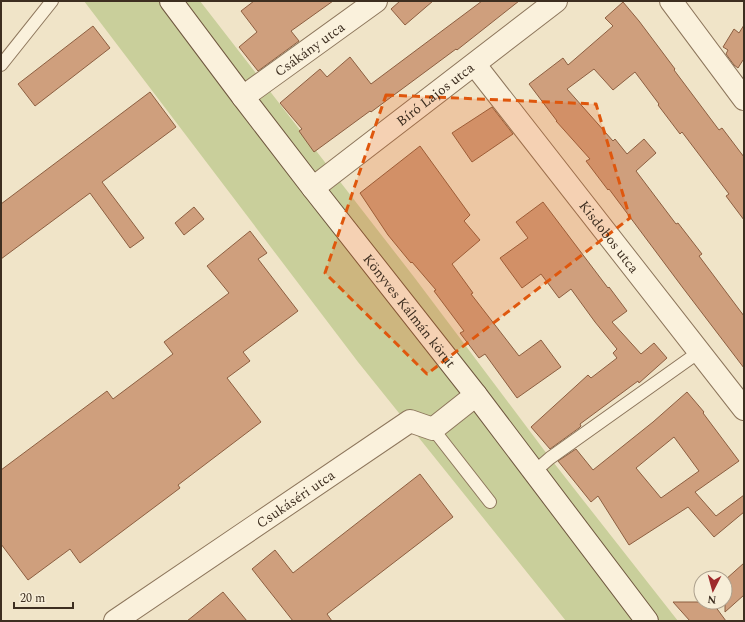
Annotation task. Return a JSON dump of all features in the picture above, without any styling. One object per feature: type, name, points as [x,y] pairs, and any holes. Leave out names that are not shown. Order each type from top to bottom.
[{"type":"street","name":"Könyves Kálmán körút","points":[[171,1],[242,97],[476,395],[647,621]]},
{"type":"street","name":"Csákány utca","points":[[242,97],[376,1]]},
{"type":"street","name":"Bíró Lajos utca","points":[[313,188],[556,1]]},
{"type":"street","points":[[671,1],[744,99]]},
{"type":"street","name":"Kisdobos utca","points":[[475,64],[744,409]]},
{"type":"street","points":[[433,429],[476,395]]},
{"type":"street","name":"Csukáséri utca","points":[[115,621],[410,421],[433,429]]},
{"type":"lane","points":[[1,65],[52,1]]},
{"type":"lane","points":[[534,472],[550,458],[699,352]]},
{"type":"lane","points":[[433,429],[490,502]]},
{"type":"highlighted area","points":[[386,95],[596,104],[630,218],[427,374],[325,273]]},
{"type":"green space","points":[[84,1],[200,1],[414,277],[550,458],[678,621],[566,621],[358,362]]},
{"type":"building","points":[[254,1],[333,1],[291,31],[299,41],[258,71],[239,47],[257,32],[241,11]]},
{"type":"building","points":[[400,1],[433,1],[405,25],[391,9]]},
{"type":"building","points":[[482,1],[519,1],[457,50],[456,49],[314,152],[299,131],[302,129],[280,103],[320,69],[327,77],[350,57],[371,84]]},
{"type":"building","points":[[623,2],[675,69],[674,70],[719,130],[722,128],[744,157],[744,220],[726,196],[729,194],[682,132],[680,134],[635,72],[613,90],[594,69],[567,89],[613,141],[615,139],[627,154],[644,139],[656,153],[636,171],[676,224],[678,223],[702,254],[699,256],[744,316],[744,368],[609,189],[608,190],[586,161],[590,159],[556,121],[529,84],[563,58],[568,65],[613,26],[605,18]]},
{"type":"building","points":[[744,25],[744,61],[743,60],[738,68],[726,54],[728,50],[723,47],[734,29],[739,33]]},
{"type":"building","points":[[93,26],[110,48],[35,106],[18,84]]},
{"type":"building","points":[[150,92],[176,127],[102,182],[144,238],[130,248],[90,193],[1,259],[1,204]]},
{"type":"building","points":[[492,107],[513,134],[472,162],[452,133]]},
{"type":"building","points":[[420,146],[470,215],[464,221],[480,240],[452,264],[473,293],[471,294],[519,356],[541,340],[561,367],[517,398],[485,354],[479,358],[460,333],[464,331],[434,291],[436,290],[388,235],[360,193]]},
{"type":"building","points":[[543,202],[627,311],[612,322],[641,354],[654,343],[667,358],[639,383],[638,381],[580,424],[581,426],[579,428],[550,449],[531,427],[588,375],[591,378],[617,358],[613,353],[617,349],[571,289],[559,298],[541,274],[522,288],[500,258],[528,238],[516,222]]},
{"type":"building","points":[[194,207],[204,219],[184,235],[175,223]]},
{"type":"building","points":[[250,231],[267,253],[258,259],[298,311],[243,352],[250,361],[227,378],[261,422],[178,485],[180,488],[80,563],[70,549],[28,580],[1,544],[1,470],[107,391],[113,399],[173,354],[164,342],[229,293],[207,266]]},
{"type":"building","points":[[687,392],[704,412],[703,413],[739,461],[695,492],[716,516],[744,495],[744,512],[714,537],[688,507],[629,545],[598,496],[591,502],[558,461],[576,449],[593,470],[653,422]],"holes":[[[674,437],[699,471],[661,498],[636,468]]]},
{"type":"building","points":[[420,474],[453,517],[327,614],[332,621],[293,621],[252,569],[275,550],[293,573]]},
{"type":"building","points":[[744,563],[744,595],[733,605],[733,573]]},
{"type":"building","points":[[223,592],[247,621],[187,621]]},
{"type":"building","points":[[673,602],[693,602],[693,610],[718,610],[726,621],[690,621]]}]
